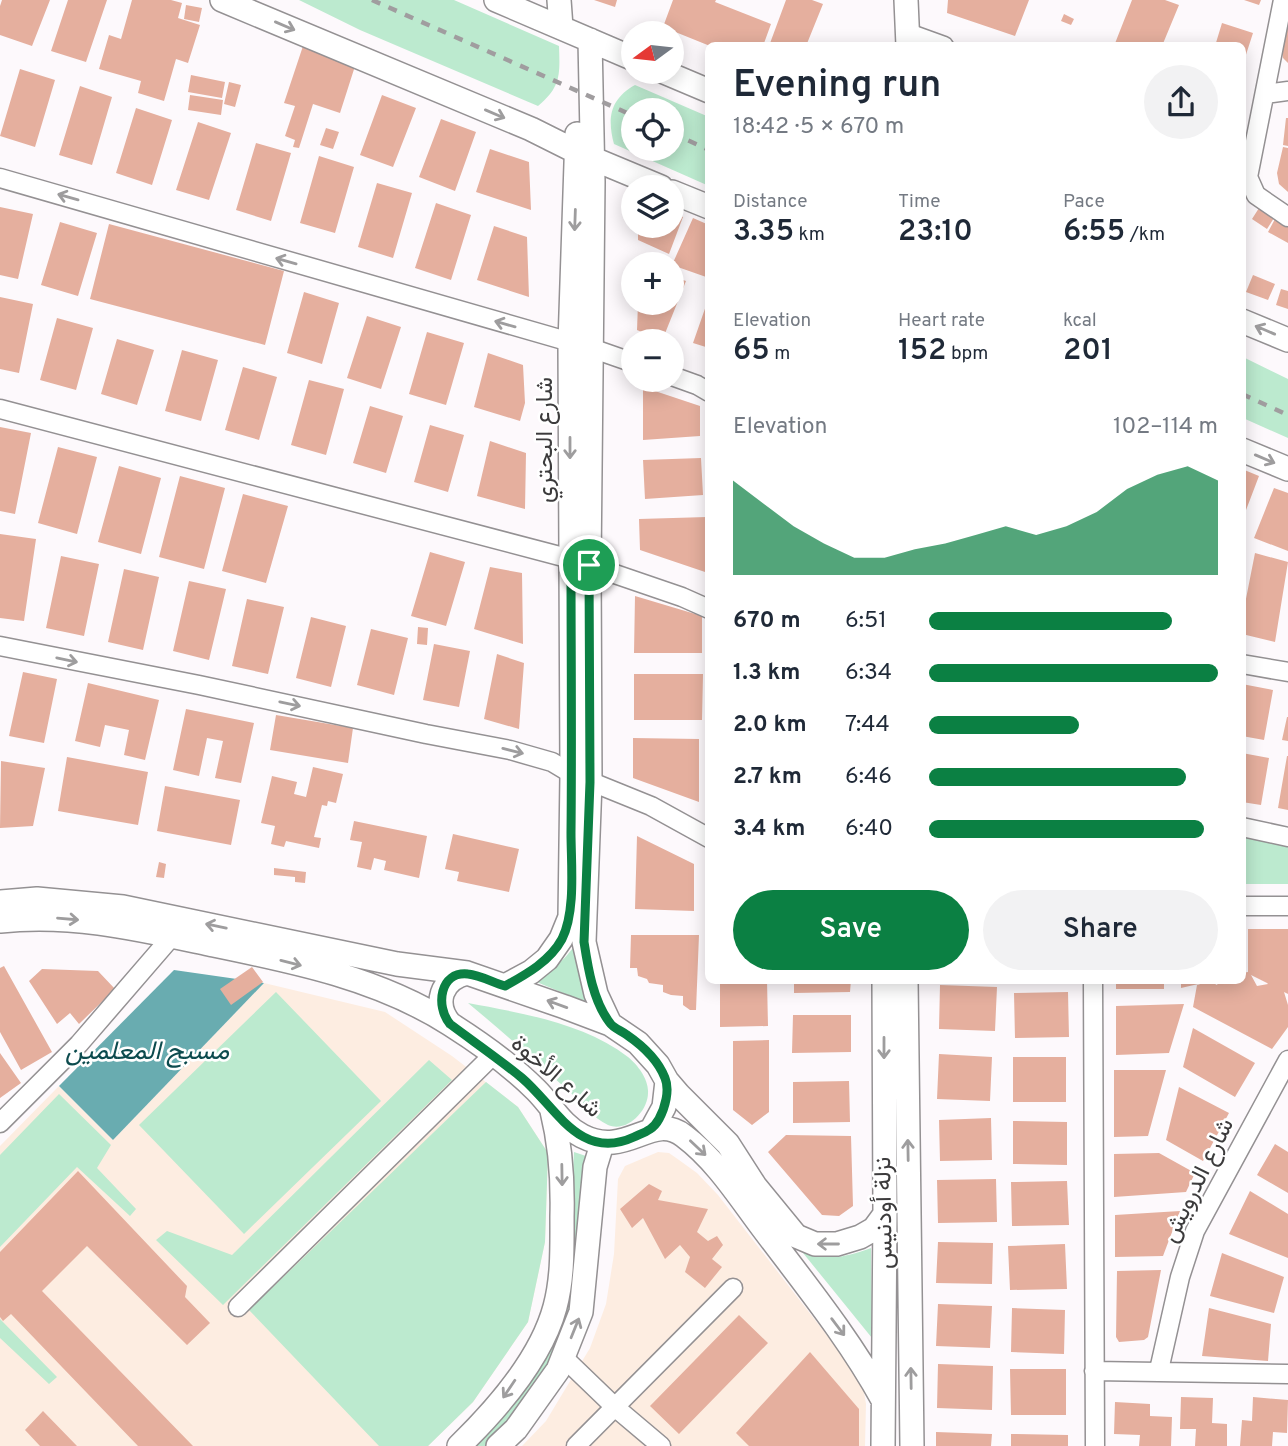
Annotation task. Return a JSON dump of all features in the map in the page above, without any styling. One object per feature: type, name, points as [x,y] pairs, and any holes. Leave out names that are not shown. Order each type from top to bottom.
[{"type":"main road","points":[[222,0],[632,175]]},
{"type":"main road","points":[[496,0],[621,53]]},
{"type":"main road","name":"شارع البحتري","points":[[559,0],[575,33],[585,155],[580,346],[581,778]]},
{"type":"main road","points":[[906,0],[908,39]]},
{"type":"main road","points":[[684,80],[705,89]]},
{"type":"main road","points":[[684,197],[705,205]]},
{"type":"main road","points":[[1246,323],[1288,340]]},
{"type":"main road","points":[[1246,452],[1288,469]]},
{"type":"main road","points":[[505,986],[531,972],[562,939],[570,916],[581,778]]},
{"type":"main road","points":[[581,778],[584,942],[596,994],[610,1024]]},
{"type":"main road","name":"شارع الأخوة","points":[[0,902],[37,899],[123,907],[180,928],[353,978],[404,999],[450,1024],[537,1091],[568,1127],[578,1134],[602,1144],[625,1142],[652,1129]]},
{"type":"main road","name":"شارع الأخوة","points":[[0,921],[36,917],[180,928],[467,973],[610,1024],[632,1038],[650,1055],[667,1081],[728,1144],[755,1186],[796,1236],[815,1244],[837,1244],[860,1237],[874,1229],[885,1214]]},
{"type":"main road","points":[[450,1024],[441,1010],[442,993],[451,979],[467,973]]},
{"type":"main road","points":[[883,1446],[884,984]]},
{"type":"main road","name":"نزلة أودنيس","points":[[906,984],[912,1446]]},
{"type":"main road","points":[[652,1129],[664,1107],[667,1081]]},
{"type":"main road","points":[[459,1446],[494,1412],[541,1342],[555,1307],[562,1269],[563,1169],[551,1108]]},
{"type":"main road","points":[[652,1129],[668,1128],[681,1133],[713,1162],[845,1336],[883,1400]]},
{"type":"main road","points":[[498,1446],[516,1429],[558,1370],[581,1312],[594,1167],[602,1144]]},
{"type":"street","points":[[1283,0],[1248,177],[1256,195],[1288,217]]},
{"type":"street","points":[[1265,94],[1288,91]]},
{"type":"street","points":[[0,178],[621,359]]},
{"type":"street","points":[[684,380],[705,390]]},
{"type":"street","points":[[0,409],[580,562],[705,607]]},
{"type":"street","points":[[0,646],[510,750],[552,762],[581,778],[651,806],[705,836]]},
{"type":"street","points":[[1246,665],[1288,672]]},
{"type":"street","points":[[1246,828],[1288,837]]},
{"type":"street","points":[[1246,906],[1288,906]]},
{"type":"street","points":[[0,1123],[79,1044],[180,928]]},
{"type":"street","points":[[1093,984],[1095,1446]]},
{"type":"street","points":[[238,1307],[493,1055]]},
{"type":"street","name":"شارع الدرويش","points":[[1159,1370],[1180,1277],[1195,1231],[1288,1059]]},
{"type":"street","points":[[576,1446],[733,1288]]},
{"type":"street","points":[[563,1357],[616,1408],[661,1446]]},
{"type":"street","points":[[1094,1371],[1288,1374]]},
{"type":"shaded area","points":[[264,983],[385,1012],[452,1056],[518,1107],[548,1153],[545,1242],[528,1322],[473,1402],[428,1446],[0,1446],[0,1146],[59,1086],[113,1140]]},
{"type":"shaded area","points":[[658,1152],[669,1153],[679,1160],[697,1173],[718,1195],[854,1370],[863,1386],[866,1404],[865,1446],[522,1446],[546,1421],[590,1348],[606,1304],[614,1254],[618,1179],[625,1166]]},
{"type":"green space","points":[[299,0],[454,0],[559,46],[558,80],[551,93],[538,106],[360,30]]},
{"type":"green space","points":[[635,85],[665,98],[621,98],[621,147],[614,144],[611,126],[612,110],[620,96]]},
{"type":"green space","points":[[684,106],[705,115],[705,184],[652,161],[684,161]]},
{"type":"green space","points":[[1246,358],[1288,379],[1288,438],[1246,419]]},
{"type":"green space","points":[[1246,836],[1288,846],[1288,884],[1246,884]]},
{"type":"green space","points":[[582,935],[592,1005],[527,978],[559,963]]},
{"type":"green space","points":[[276,992],[381,1101],[244,1234],[139,1125]]},
{"type":"green space","points":[[468,1003],[551,1021],[611,1045],[632,1060],[642,1073],[648,1088],[644,1107],[629,1123],[615,1127],[608,1125],[593,1115]]},
{"type":"green space","points":[[429,1060],[452,1080],[223,1305],[156,1240],[167,1231],[232,1255]]},
{"type":"green space","points":[[486,1082],[518,1107],[548,1153],[545,1242],[528,1322],[473,1402],[428,1446],[379,1446],[249,1310]]},
{"type":"green space","points":[[59,1094],[111,1145],[97,1168],[136,1209],[130,1216],[77,1167],[0,1247],[0,1155]]},
{"type":"green space","points":[[574,1152],[586,1156],[576,1297],[557,1351],[529,1397],[485,1446],[468,1446],[479,1436],[568,1270]]},
{"type":"green space","points":[[799,1248],[818,1255],[835,1257],[871,1248],[872,1338]]},
{"type":"green space","points":[[0,1319],[57,1377],[49,1384],[0,1338]]},
{"type":"water","name":"مسبح المعلمين","points":[[174,970],[264,983],[113,1140],[59,1086]]},
{"type":"building","points":[[2,0],[50,0],[32,46],[0,35]]},
{"type":"building","points":[[68,0],[107,0],[86,62],[51,51]]},
{"type":"building","points":[[132,0],[171,0],[182,3],[178,18],[200,25],[188,63],[176,59],[164,101],[138,93],[141,81],[99,69],[109,35],[121,39]]},
{"type":"building","points":[[594,0],[617,0],[615,7]]},
{"type":"building","points":[[673,0],[716,0],[715,2],[771,24],[764,42],[705,44],[684,35],[684,21],[665,21]]},
{"type":"building","points":[[786,0],[812,0],[823,4],[808,42],[770,42]]},
{"type":"building","points":[[948,0],[1029,0],[1015,36],[947,13]]},
{"type":"building","points":[[1132,0],[1165,0],[1179,5],[1164,42],[1116,42]]},
{"type":"building","points":[[1244,0],[1261,0],[1259,5]]},
{"type":"building","points":[[186,5],[202,8],[199,22],[184,19]]},
{"type":"building","points":[[1064,14],[1074,19],[1071,25],[1061,21]]},
{"type":"building","points":[[1287,21],[1288,63],[1283,58],[1281,48]]},
{"type":"building","points":[[1222,23],[1253,33],[1246,55],[1246,42],[1216,42]]},
{"type":"building","points":[[303,46],[356,63],[340,113],[313,104],[299,148],[293,147],[295,140],[285,136],[295,106],[284,103]]},
{"type":"building","points":[[20,69],[55,80],[35,147],[0,136]]},
{"type":"building","points":[[191,75],[225,82],[222,98],[188,92]]},
{"type":"building","points":[[229,82],[241,85],[235,107],[224,104]]},
{"type":"building","points":[[80,86],[112,97],[92,165],[59,155]]},
{"type":"building","points":[[190,95],[223,100],[221,115],[188,110]]},
{"type":"building","points":[[382,95],[416,108],[393,167],[360,155]]},
{"type":"building","points":[[136,108],[172,120],[152,185],[116,173]]},
{"type":"building","points":[[1288,118],[1288,146],[1283,145]]},
{"type":"building","points":[[441,119],[476,132],[455,191],[419,177]]},
{"type":"building","points":[[198,122],[231,133],[209,200],[176,190]]},
{"type":"building","points":[[326,128],[339,132],[333,149],[320,145]]},
{"type":"building","points":[[256,143],[291,153],[271,221],[236,210]]},
{"type":"building","points":[[1283,147],[1288,148],[1288,192],[1279,184],[1277,173]]},
{"type":"building","points":[[490,149],[529,162],[531,210],[476,192]]},
{"type":"building","points":[[319,156],[354,167],[335,233],[300,223]]},
{"type":"building","points":[[377,183],[412,193],[393,258],[358,247]]},
{"type":"building","points":[[436,203],[471,215],[451,280],[415,268]]},
{"type":"building","points":[[0,207],[33,214],[18,279],[0,275]]},
{"type":"building","points":[[1259,208],[1274,218],[1267,229],[1252,219]]},
{"type":"building","points":[[693,218],[705,223],[705,277],[684,269],[684,252],[678,252]]},
{"type":"building","points":[[1275,219],[1288,227],[1288,243],[1268,232]]},
{"type":"building","points":[[60,222],[97,233],[78,296],[41,285]]},
{"type":"building","points":[[109,224],[284,271],[265,345],[90,299]]},
{"type":"building","points":[[494,226],[527,237],[529,297],[477,280]]},
{"type":"building","points":[[638,238],[675,238],[670,252]]},
{"type":"building","points":[[1253,275],[1275,284],[1268,300],[1246,292]]},
{"type":"building","points":[[1281,289],[1288,291],[1288,309],[1276,305]]},
{"type":"building","points":[[304,292],[339,303],[322,364],[287,353]]},
{"type":"building","points":[[0,297],[33,304],[19,373],[0,369]]},
{"type":"building","points":[[705,309],[705,347],[693,343]]},
{"type":"building","points":[[638,315],[672,315],[667,329],[637,329]]},
{"type":"building","points":[[367,316],[401,327],[381,389],[347,378]]},
{"type":"building","points":[[57,318],[93,328],[76,390],[40,380]]},
{"type":"building","points":[[427,332],[464,343],[446,405],[409,394]]},
{"type":"building","points":[[117,339],[154,350],[137,405],[101,394]]},
{"type":"building","points":[[182,350],[218,360],[201,421],[165,411]]},
{"type":"building","points":[[488,353],[523,365],[525,403],[520,421],[474,407]]},
{"type":"building","points":[[243,367],[277,377],[259,440],[225,430]]},
{"type":"building","points":[[309,380],[344,389],[326,455],[291,445]]},
{"type":"building","points":[[643,392],[658,392],[700,406],[700,436],[643,440]]},
{"type":"building","points":[[370,406],[403,416],[386,473],[353,463]]},
{"type":"building","points":[[430,425],[464,435],[448,492],[414,482]]},
{"type":"building","points":[[0,427],[31,433],[15,514],[0,511]]},
{"type":"building","points":[[490,441],[526,453],[525,509],[477,496]]},
{"type":"building","points":[[58,447],[97,457],[77,534],[38,523]]},
{"type":"building","points":[[701,458],[703,495],[645,499],[643,460]]},
{"type":"building","points":[[119,466],[161,478],[141,554],[98,542]]},
{"type":"building","points":[[1246,471],[1259,476],[1246,510]]},
{"type":"building","points":[[180,476],[225,488],[204,569],[159,557]]},
{"type":"building","points":[[1274,488],[1288,493],[1288,551],[1254,538]]},
{"type":"building","points":[[243,494],[288,506],[266,583],[222,571]]},
{"type":"building","points":[[705,517],[705,572],[640,550],[639,519]]},
{"type":"building","points":[[0,534],[36,539],[24,621],[0,618]]},
{"type":"building","points":[[430,552],[465,562],[446,626],[411,616]]},
{"type":"building","points":[[1255,553],[1288,562],[1275,642],[1246,635],[1246,599]]},
{"type":"building","points":[[61,556],[99,564],[84,636],[46,628]]},
{"type":"building","points":[[490,567],[522,573],[523,644],[474,629]]},
{"type":"building","points":[[124,569],[159,577],[143,650],[108,642]]},
{"type":"building","points":[[189,581],[226,589],[209,660],[173,651]]},
{"type":"building","points":[[635,596],[702,616],[702,653],[634,653]]},
{"type":"building","points":[[247,599],[284,607],[268,674],[232,666]]},
{"type":"building","points":[[311,617],[346,626],[331,687],[296,678]]},
{"type":"building","points":[[418,627],[428,628],[427,645],[417,644]]},
{"type":"building","points":[[371,629],[408,638],[394,695],[357,685]]},
{"type":"building","points":[[434,644],[470,651],[459,707],[423,700]]},
{"type":"building","points":[[497,654],[524,663],[519,729],[484,719]]},
{"type":"building","points":[[23,672],[57,679],[44,743],[9,736]]},
{"type":"building","points":[[634,674],[703,674],[702,720],[634,720]]},
{"type":"building","points":[[88,683],[159,700],[145,760],[124,755],[129,730],[105,725],[100,747],[75,741]]},
{"type":"building","points":[[1246,685],[1273,690],[1264,740],[1246,737]]},
{"type":"building","points":[[186,709],[254,723],[241,783],[215,778],[223,741],[207,738],[199,776],[173,770]]},
{"type":"building","points":[[276,715],[353,728],[348,763],[270,750]]},
{"type":"building","points":[[1288,717],[1288,741],[1282,740]]},
{"type":"building","points":[[633,738],[699,739],[699,802],[633,778]]},
{"type":"building","points":[[1246,754],[1269,758],[1261,805],[1246,803]]},
{"type":"building","points":[[1288,756],[1288,810],[1278,808]]},
{"type":"building","points":[[67,757],[148,772],[138,825],[58,811]]},
{"type":"building","points":[[1,761],[45,768],[33,826],[0,828]]},
{"type":"building","points":[[313,767],[343,774],[336,803],[328,801],[327,806],[322,805],[314,837],[321,838],[319,848],[286,841],[284,847],[271,844],[275,826],[261,823],[272,776],[297,782],[294,794],[306,797]]},
{"type":"building","points":[[165,786],[240,800],[231,845],[157,831]]},
{"type":"building","points":[[354,821],[427,836],[419,878],[384,870],[386,861],[374,858],[371,870],[357,867],[362,842],[350,840]]},
{"type":"building","points":[[453,834],[519,849],[509,892],[457,881],[459,872],[445,869]]},
{"type":"building","points":[[637,836],[694,864],[694,911],[635,909]]},
{"type":"building","points":[[159,862],[166,864],[164,878],[156,877]]},
{"type":"building","points":[[274,868],[306,872],[305,883],[295,882],[295,877],[274,875]]},
{"type":"building","points":[[1248,929],[1288,929],[1288,994],[1284,992],[1288,1005],[1288,1027],[1272,1049],[1193,1007],[1197,985],[1246,984]],"holes":[[[1251,975],[1268,984],[1257,986]]]},
{"type":"building","points":[[631,935],[699,935],[696,1010],[690,1010],[683,1005],[683,996],[663,992],[663,985],[649,983],[647,979],[638,976],[637,968],[630,968]]},
{"type":"building","points":[[4,966],[52,1052],[21,1070],[0,1032],[0,968]]},
{"type":"building","points":[[252,967],[263,982],[231,1005],[220,989]]},
{"type":"building","points":[[42,969],[98,971],[115,989],[79,1024],[70,1013],[57,1024],[29,981]]},
{"type":"building","points":[[720,984],[767,984],[768,1026],[720,1027]]},
{"type":"building","points":[[794,984],[851,984],[850,992],[794,993]]},
{"type":"building","points":[[1116,984],[1164,984],[1164,989],[1116,989]]},
{"type":"building","points":[[1181,984],[1198,984],[1181,988]]},
{"type":"building","points":[[940,985],[997,987],[995,1031],[939,1029]]},
{"type":"building","points":[[1068,992],[1069,1037],[1015,1038],[1014,993]]},
{"type":"building","points":[[1184,1004],[1169,1053],[1116,1055],[1116,1006]]},
{"type":"building","points":[[793,1015],[851,1015],[851,1052],[792,1053]]},
{"type":"building","points":[[1193,1028],[1255,1063],[1235,1097],[1183,1067]]},
{"type":"building","points":[[769,1040],[769,1112],[752,1125],[733,1110],[733,1041]]},
{"type":"building","points":[[0,1053],[21,1083],[0,1098]]},
{"type":"building","points":[[939,1054],[992,1057],[990,1101],[937,1099]]},
{"type":"building","points":[[1013,1057],[1066,1057],[1066,1102],[1013,1102]]},
{"type":"building","points":[[1114,1070],[1166,1070],[1148,1136],[1114,1137]]},
{"type":"building","points":[[849,1081],[850,1122],[793,1123],[793,1082]]},
{"type":"building","points":[[1179,1087],[1229,1113],[1203,1161],[1166,1140]]},
{"type":"building","points":[[991,1118],[992,1160],[940,1161],[939,1120]]},
{"type":"building","points":[[1013,1121],[1067,1122],[1067,1165],[1013,1164]]},
{"type":"building","points":[[786,1135],[851,1136],[853,1206],[839,1216],[822,1215],[768,1152]]},
{"type":"building","points":[[1275,1144],[1288,1152],[1288,1193],[1257,1175]]},
{"type":"building","points":[[1159,1153],[1195,1173],[1186,1192],[1114,1197],[1114,1154]]},
{"type":"building","points":[[78,1171],[187,1286],[185,1297],[210,1323],[187,1345],[87,1246],[42,1291],[193,1446],[138,1446],[11,1314],[3,1321],[0,1317],[0,1252]]},
{"type":"building","points":[[996,1179],[997,1222],[938,1223],[937,1180]]},
{"type":"building","points":[[1067,1181],[1069,1225],[1012,1226],[1011,1182]]},
{"type":"building","points":[[649,1184],[662,1191],[658,1200],[708,1209],[697,1232],[708,1241],[717,1236],[723,1245],[712,1259],[722,1267],[705,1288],[685,1272],[690,1257],[680,1245],[665,1259],[643,1218],[632,1228],[620,1209]]},
{"type":"building","points":[[1250,1191],[1288,1214],[1288,1258],[1229,1234]]},
{"type":"building","points":[[1180,1211],[1163,1256],[1115,1257],[1115,1215]]},
{"type":"building","points":[[938,1242],[993,1243],[992,1284],[936,1283]]},
{"type":"building","points":[[1065,1244],[1067,1289],[1010,1290],[1008,1246]]},
{"type":"building","points":[[1222,1253],[1284,1277],[1274,1313],[1210,1296]]},
{"type":"building","points":[[1161,1270],[1148,1337],[1144,1340],[1119,1342],[1116,1337],[1117,1271]]},
{"type":"building","points":[[938,1304],[992,1306],[990,1348],[936,1346]]},
{"type":"building","points":[[1012,1308],[1065,1310],[1064,1354],[1011,1352]]},
{"type":"building","points":[[1209,1308],[1271,1324],[1268,1361],[1202,1356]]},
{"type":"building","points":[[739,1315],[768,1343],[679,1434],[650,1406]]},
{"type":"building","points":[[810,1352],[859,1409],[859,1446],[749,1446],[736,1433]]},
{"type":"building","points":[[938,1364],[993,1366],[992,1410],[937,1408]]},
{"type":"building","points":[[1010,1369],[1066,1369],[1066,1415],[1011,1415]]},
{"type":"building","points":[[1181,1397],[1213,1398],[1212,1423],[1227,1424],[1227,1446],[1195,1446],[1196,1429],[1180,1429]]},
{"type":"building","points":[[1253,1397],[1288,1400],[1287,1433],[1273,1432],[1272,1446],[1240,1446],[1242,1420],[1252,1421]]},
{"type":"building","points":[[1115,1402],[1150,1404],[1150,1416],[1172,1417],[1171,1446],[1139,1446],[1140,1435],[1114,1434]]},
{"type":"building","points":[[43,1411],[77,1446],[40,1446],[25,1430]]},
{"type":"building","points":[[936,1432],[992,1434],[991,1446],[936,1446]]},
{"type":"building","points":[[1011,1434],[1068,1435],[1068,1446],[1011,1446]]},
{"type":"railway","points":[[372,0],[621,110]]},
{"type":"railway","points":[[684,139],[705,148]]},
{"type":"railway","points":[[1246,396],[1288,415]]},
{"type":"route","points":[[571,559],[589,565],[590,782],[584,942],[596,994],[610,1024],[638,1043],[650,1055],[667,1081],[664,1107],[652,1129],[625,1142],[614,1144],[590,1140],[568,1127],[537,1091],[450,1024],[444,1018],[440,1001],[446,985],[458,975],[467,973],[505,986],[531,972],[562,939],[570,916],[571,559]]}]
